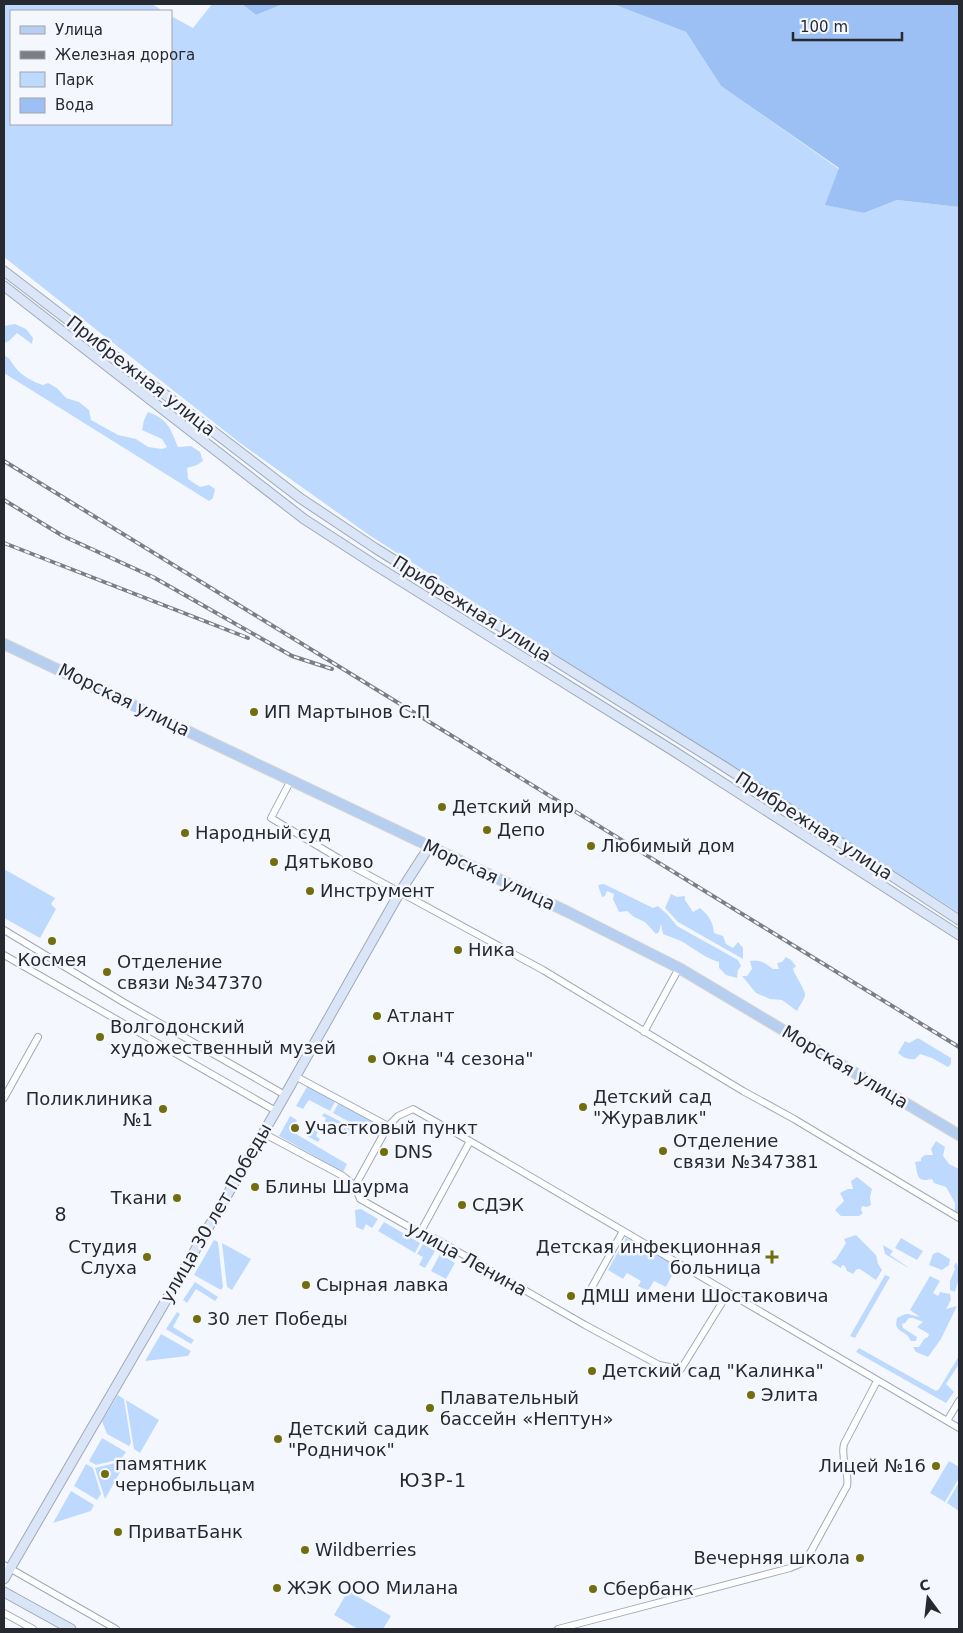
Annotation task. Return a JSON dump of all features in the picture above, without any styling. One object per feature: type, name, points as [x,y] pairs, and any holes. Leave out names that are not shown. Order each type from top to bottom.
[{"type":"main road","name":"Прибрежная улица","points":[[4,271],[300,498],[383,553],[725,767],[959,920]]},
{"type":"main road","name":"Прибрежная улица","points":[[4,286],[304,519],[672,750],[959,935]]},
{"type":"main road","name":"Морская улица","points":[[4,644],[568,912],[679,968],[959,1135]]},
{"type":"main road","name":"улица 30 лет Победы","points":[[4,1579],[7,1566],[276,1111],[428,846]]},
{"type":"main road","points":[[4,1592],[71,1629]]},
{"type":"street","points":[[292,780],[271,818],[348,864],[543,970],[644,1032],[959,1218]]},
{"type":"street","points":[[4,930],[123,1002],[285,1095]]},
{"type":"street","points":[[4,955],[276,1111]]},
{"type":"street","points":[[644,1032],[679,968]]},
{"type":"street","points":[[4,1098],[38,1037]]},
{"type":"street","points":[[295,1076],[388,1126]]},
{"type":"street","points":[[355,1186],[388,1126],[398,1116],[413,1110],[470,1141],[959,1428]]},
{"type":"street","name":"улица Ленина","points":[[263,1133],[343,1176],[355,1186],[360,1199],[420,1233],[436,1239],[585,1325],[659,1365],[681,1370],[728,1293]]},
{"type":"street","points":[[420,1233],[470,1141]]},
{"type":"street","points":[[592,1287],[623,1231]]},
{"type":"street","points":[[558,1629],[790,1568],[802,1563],[818,1540],[848,1486],[849,1475],[842,1453],[844,1444],[877,1381]]},
{"type":"street","points":[[947,1421],[959,1401]]},
{"type":"street","points":[[7,1566],[116,1629]]},
{"type":"street","points":[[4,1613],[33,1629]]},
{"type":"green space","points":[[4,4],[152,4],[161,10],[10,10],[10,125],[172,125],[172,17],[193,28],[212,4],[242,4],[256,15],[283,4],[613,4],[686,32],[721,86],[839,169],[826,205],[864,213],[897,200],[959,207],[959,913],[369,535],[240,443],[4,257]]},
{"type":"green space","points":[[15,324],[26,329],[33,338],[32,344],[17,333],[4,343],[4,326]]},
{"type":"green space","points":[[4,355],[24,376],[39,384],[48,383],[57,388],[66,398],[79,402],[89,410],[91,420],[118,435],[136,439],[148,447],[162,449],[167,447],[162,439],[142,430],[148,412],[160,418],[168,425],[178,447],[191,446],[200,452],[203,461],[187,468],[188,479],[200,487],[209,485],[215,489],[213,498],[209,501],[4,373]]},
{"type":"green space","points":[[4,869],[55,898],[51,904],[56,909],[40,938],[4,918]]},
{"type":"green space","points":[[604,884],[653,908],[658,906],[677,926],[738,960],[741,966],[738,970],[737,978],[726,975],[719,968],[719,962],[705,956],[683,942],[663,934],[661,924],[659,932],[656,934],[645,922],[627,911],[619,912],[613,899],[614,894],[607,891],[605,896],[602,897],[598,885]]},
{"type":"green space","points":[[671,894],[677,897],[685,896],[685,900],[693,912],[700,908],[710,919],[714,933],[723,936],[726,944],[733,948],[738,942],[743,948],[743,959],[678,922],[665,908]]},
{"type":"green space","points":[[786,957],[796,966],[793,969],[805,993],[797,1011],[782,1000],[770,999],[756,993],[742,976],[747,976],[752,969],[750,961],[759,961],[773,969],[779,969],[777,963],[782,962]]},
{"type":"green space","points":[[918,1038],[951,1058],[951,1064],[948,1067],[920,1054],[915,1059],[908,1059],[898,1053],[905,1041],[909,1043]]},
{"type":"green space","points":[[308,1085],[336,1100],[330,1111],[309,1100],[303,1109],[296,1106]]},
{"type":"green space","points":[[339,1102],[372,1120],[366,1131],[333,1113]]},
{"type":"green space","points":[[324,1113],[353,1128],[349,1136],[342,1132],[345,1127],[337,1123],[334,1128],[324,1122],[326,1118],[322,1116]]},
{"type":"green space","points":[[290,1116],[297,1120],[291,1131],[347,1164],[343,1172],[279,1136]]},
{"type":"green space","points":[[309,1127],[318,1132],[316,1136],[320,1139],[318,1142],[305,1135]]},
{"type":"green space","points":[[936,1141],[945,1147],[943,1156],[949,1164],[959,1169],[959,1213],[955,1212],[955,1203],[946,1187],[934,1183],[932,1179],[920,1179],[917,1174],[915,1162],[921,1161],[921,1158],[925,1155],[933,1155],[931,1149]]},
{"type":"green space","points":[[857,1177],[872,1189],[871,1205],[867,1207],[862,1206],[861,1210],[863,1213],[859,1216],[841,1216],[835,1210],[844,1201],[840,1193],[853,1189],[851,1181]]},
{"type":"green space","points":[[361,1209],[378,1219],[372,1228],[366,1224],[363,1230],[356,1227],[355,1210]]},
{"type":"green space","points":[[384,1222],[420,1243],[415,1253],[378,1231]]},
{"type":"green space","points":[[856,1235],[876,1255],[882,1270],[876,1280],[860,1269],[857,1269],[853,1274],[847,1271],[845,1266],[842,1265],[841,1268],[831,1262],[836,1259],[846,1243],[844,1239]]},
{"type":"green space","points":[[626,1238],[677,1266],[666,1287],[654,1281],[648,1291],[638,1286],[641,1281],[627,1273],[623,1279],[608,1270]]},
{"type":"green space","points":[[901,1238],[923,1251],[917,1260],[895,1248]]},
{"type":"green space","points":[[214,1240],[218,1242],[223,1287],[221,1290],[194,1275]]},
{"type":"green space","points":[[222,1243],[251,1259],[232,1290],[227,1287]]},
{"type":"green space","points":[[423,1244],[435,1251],[425,1268],[419,1265],[423,1257],[417,1254]]},
{"type":"green space","points":[[883,1245],[893,1251],[890,1255],[908,1267],[885,1254]]},
{"type":"green space","points":[[938,1252],[950,1259],[949,1265],[942,1270],[929,1265],[933,1254]]},
{"type":"green space","points":[[440,1254],[455,1263],[446,1279],[431,1271]]},
{"type":"green space","points":[[956,1262],[959,1273],[955,1292],[950,1290],[950,1281]]},
{"type":"green space","points":[[885,1275],[890,1277],[855,1338],[850,1336]]},
{"type":"green space","points":[[930,1276],[940,1281],[933,1293],[938,1296],[940,1292],[950,1294],[951,1300],[946,1309],[957,1306],[941,1339],[928,1357],[916,1352],[913,1347],[919,1347],[924,1339],[928,1337],[929,1334],[917,1327],[923,1322],[909,1318],[902,1324],[903,1328],[917,1337],[916,1341],[911,1341],[896,1325],[897,1318],[904,1315],[909,1314],[920,1317],[910,1310]]},
{"type":"green space","points":[[195,1282],[218,1297],[215,1301],[196,1289],[187,1303],[183,1300]]},
{"type":"green space","points":[[177,1312],[180,1314],[173,1327],[194,1340],[191,1344],[166,1329]]},
{"type":"green space","points":[[161,1334],[191,1351],[188,1356],[145,1361]]},
{"type":"green space","points":[[859,1348],[936,1391],[959,1356],[959,1364],[946,1384],[954,1392],[946,1403],[856,1352]]},
{"type":"green space","points":[[118,1395],[124,1399],[131,1443],[129,1446],[107,1434],[102,1421]]},
{"type":"green space","points":[[126,1400],[159,1420],[140,1453],[134,1449]]},
{"type":"green space","points":[[102,1438],[126,1452],[121,1459],[96,1465],[89,1461]]},
{"type":"green space","points":[[127,1460],[105,1499],[95,1468]]},
{"type":"green space","points":[[949,1461],[959,1467],[959,1478],[945,1502],[930,1493]]},
{"type":"green space","points":[[86,1464],[93,1468],[101,1494],[97,1500],[74,1486]]},
{"type":"green space","points":[[959,1482],[959,1511],[947,1503]]},
{"type":"green space","points":[[71,1491],[94,1505],[91,1511],[53,1523]]},
{"type":"green space","points":[[348,1591],[391,1616],[383,1629],[358,1629],[334,1615]]},
{"type":"water","points":[[242,4],[283,4],[256,15]]},
{"type":"water","points":[[613,4],[959,4],[959,207],[897,200],[864,213],[825,205],[839,168],[721,86],[686,32]]},
{"type":"railway","points":[[4,461],[959,1047]]},
{"type":"railway","points":[[4,500],[63,536],[153,577],[292,656],[332,669]]},
{"type":"railway","points":[[4,543],[248,638]]},
{"type":"place","name":"ИП Мартынов С.П","points":[[254,712]]},
{"type":"place","name":"Детский мир","points":[[442,807]]},
{"type":"place","name":"Депо","points":[[487,830]]},
{"type":"place","name":"Народный суд","points":[[185,833]]},
{"type":"place","name":"Любимый дом","points":[[591,846]]},
{"type":"place","name":"Дятьково","points":[[274,862]]},
{"type":"place","name":"Инструмент","points":[[310,891]]},
{"type":"place","name":"Космея","points":[[52,941]]},
{"type":"place","name":"Ника","points":[[458,950]]},
{"type":"place","name":"Отделение связи №347370","points":[[107,972]]},
{"type":"place","name":"Атлант","points":[[377,1016]]},
{"type":"place","name":"Волгодонский художественный музей","points":[[100,1037]]},
{"type":"place","name":"Окна \"4 сезона\"","points":[[372,1059]]},
{"type":"place","name":"Детский сад \"Журавлик\"","points":[[583,1107]]},
{"type":"place","name":"Поликлиника №1","points":[[163,1109]]},
{"type":"place","name":"Участковый пункт","points":[[295,1128]]},
{"type":"place","name":"Отделение связи №347381","points":[[663,1151]]},
{"type":"place","name":"DNS","points":[[384,1152]]},
{"type":"place","name":"Блины Шаурма","points":[[255,1187]]},
{"type":"place","name":"Ткани","points":[[177,1198]]},
{"type":"place","name":"СДЭК","points":[[462,1205]]},
{"type":"place","name":"Студия Слуха","points":[[147,1257]]},
{"type":"place","name":"Детская инфекционная больница","points":[[772,1257]]},
{"type":"place","name":"Сырная лавка","points":[[306,1285]]},
{"type":"place","name":"ДМШ имени Шостаковича","points":[[571,1296]]},
{"type":"place","name":"30 лет Победы","points":[[197,1319]]},
{"type":"place","name":"Детский сад \"Калинка\"","points":[[592,1371]]},
{"type":"place","name":"Элита","points":[[751,1395]]},
{"type":"place","name":"Плавательный бассейн «Нептун»","points":[[430,1408]]},
{"type":"place","name":"Детский садик \"Родничок\"","points":[[278,1439]]},
{"type":"place","name":"Лицей №16","points":[[936,1466]]},
{"type":"place","name":"памятник чернобыльцам","points":[[105,1474]]},
{"type":"place","name":"ПриватБанк","points":[[118,1532]]},
{"type":"place","name":"Wildberries","points":[[305,1550]]},
{"type":"place","name":"Вечерняя школа","points":[[860,1558]]},
{"type":"place","name":"ЖЭК ООО Милана","points":[[277,1588]]},
{"type":"place","name":"Сбербанк","points":[[593,1589]]},
{"type":"district","name":"8","points":[[61,1214]]},
{"type":"district","name":"ЮЗР-1","points":[[433,1480]]}]
